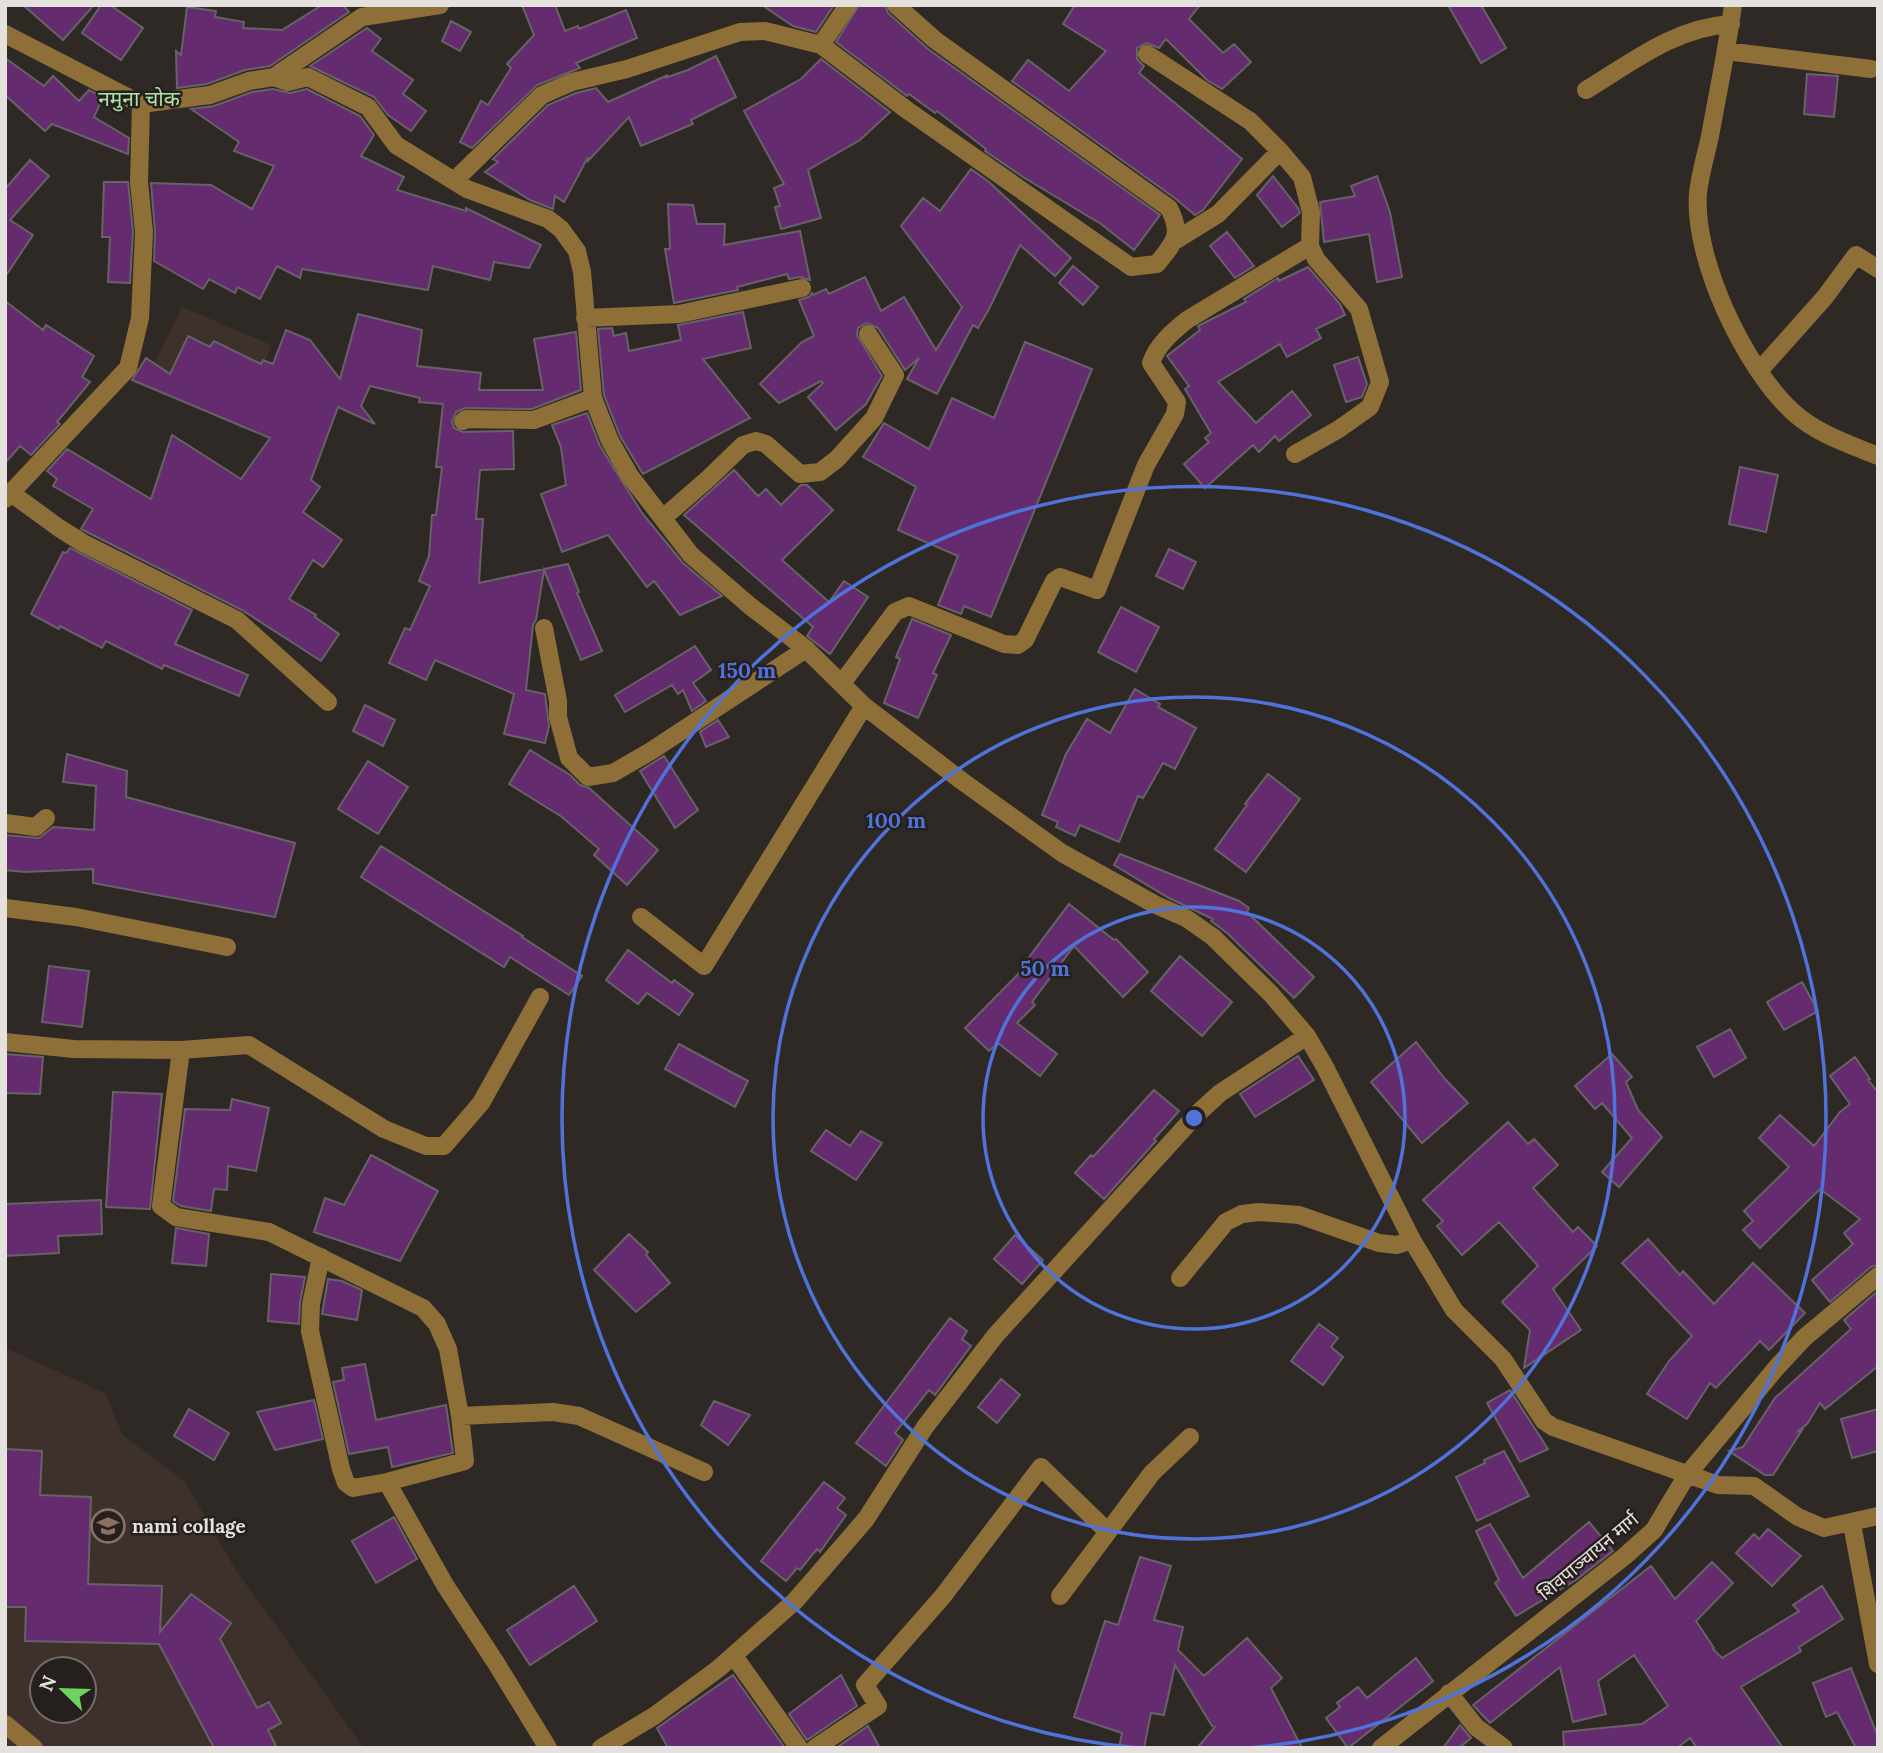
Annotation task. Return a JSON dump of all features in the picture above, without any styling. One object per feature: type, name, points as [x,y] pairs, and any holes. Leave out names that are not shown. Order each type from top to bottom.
[{"type":"street","points":[[5,34],[141,104],[210,95],[249,81],[274,77],[364,11],[440,5]]},
{"type":"street","points":[[821,45],[848,5]]},
{"type":"street","points":[[896,5],[935,40],[1169,208],[1177,223],[1176,240]]},
{"type":"street","points":[[1733,5],[1698,194],[1701,234],[1710,273],[1727,314],[1759,371],[1793,412],[1817,429],[1878,456]]},
{"type":"street","points":[[1586,90],[1675,36],[1706,26],[1731,24]]},
{"type":"street","points":[[454,181],[542,94],[572,82],[627,69],[740,32],[765,31],[821,45],[906,110],[1131,267],[1157,264],[1176,240],[1218,214],[1280,151]]},
{"type":"street","points":[[1726,51],[1871,69]]},
{"type":"street","points":[[1147,54],[1250,121],[1302,177],[1311,212],[1310,246],[1316,259],[1359,309],[1380,382],[1370,407],[1339,429],[1295,453]]},
{"type":"street","points":[[274,77],[288,82],[308,77],[368,107],[396,145],[467,189],[548,219],[561,229],[577,251],[582,272],[593,398],[610,441],[630,476],[691,555],[750,606],[806,649],[864,706],[962,781],[1062,853],[1156,905],[1186,918],[1213,937],[1270,994],[1307,1036],[1341,1097],[1412,1240],[1454,1310],[1503,1359],[1544,1421],[1553,1427],[1718,1485],[1754,1486],[1798,1517],[1824,1528],[1852,1524],[1878,1516]]},
{"type":"street","points":[[141,104],[139,182],[144,232],[140,318],[128,368],[8,496],[83,542],[237,620],[328,702]]},
{"type":"street","points":[[842,683],[895,612],[908,606],[1004,644],[1018,645],[1025,640],[1054,581],[1060,577],[1097,590],[1146,465],[1175,414],[1177,402],[1154,370],[1151,363],[1153,356],[1171,333],[1187,320],[1310,246]]},
{"type":"street","points":[[1759,371],[1825,297],[1856,255],[1878,269]]},
{"type":"street","points":[[585,318],[679,314],[802,288]]},
{"type":"street","points":[[663,517],[743,445],[756,441],[766,444],[800,474],[820,472],[837,460],[874,418],[895,375],[868,334]]},
{"type":"street","points":[[463,421],[534,421],[593,398]]},
{"type":"street","points":[[544,628],[558,701],[558,717],[569,758],[588,777],[613,773],[651,751],[806,649]]},
{"type":"street","points":[[641,917],[704,966],[864,706]]},
{"type":"street","points":[[5,823],[36,827],[46,818]]},
{"type":"street","points":[[5,908],[76,917],[227,947]]},
{"type":"street","points":[[5,1042],[74,1049],[181,1050],[249,1045],[384,1129],[426,1146],[443,1146],[481,1103],[540,997]]},
{"type":"street","points":[[601,1748],[654,1716],[734,1656],[795,1601],[866,1518],[925,1427],[995,1336],[1196,1115],[1220,1093],[1307,1036]]},
{"type":"street","points":[[181,1050],[161,1206],[176,1217],[269,1232],[321,1257],[424,1308],[438,1324],[448,1349],[465,1461],[387,1482],[353,1488],[346,1483],[310,1331],[310,1304],[321,1257]]},
{"type":"street","points":[[1180,1278],[1226,1222],[1241,1214],[1259,1212],[1299,1215],[1379,1243],[1397,1245],[1412,1240]]},
{"type":"street","name":"शिवपाञ्चायन मार्ग","points":[[1381,1748],[1626,1556],[1654,1530],[1687,1475],[1804,1338],[1878,1276]]},
{"type":"street","points":[[460,1416],[553,1412],[579,1416],[704,1472]]},
{"type":"street","points":[[1060,1596],[1153,1473],[1190,1437]]},
{"type":"street","points":[[815,1748],[878,1706],[864,1685],[943,1596],[1041,1467],[1108,1532]]},
{"type":"street","points":[[387,1482],[445,1585],[548,1748]]},
{"type":"street","points":[[1852,1524],[1878,1664]]},
{"type":"street","points":[[734,1656],[799,1748]]},
{"type":"street","points":[[1450,1693],[1476,1727],[1504,1748]]},
{"type":"street","points":[[5,1724],[34,1748]]},
{"type":"shaded area","points":[[182,307],[271,345],[242,430],[154,363]]},
{"type":"shaded area","name":"nami collage","points":[[5,1348],[105,1393],[123,1435],[185,1482],[235,1569],[364,1748],[10,1748],[5,1744]]},
{"type":"building","points":[[23,5],[94,5],[63,40]]},
{"type":"building","points":[[101,5],[110,5],[143,28],[121,60],[82,33]]},
{"type":"building","points":[[322,5],[343,5],[349,12],[270,66],[245,70],[207,84],[177,88],[176,51],[181,55],[187,7],[216,11],[215,17],[244,22],[243,28],[282,30]]},
{"type":"building","points":[[522,5],[555,5],[565,31],[578,26],[579,29],[626,10],[637,38],[576,63],[580,68],[537,85],[472,148],[460,142],[481,101],[488,105],[511,68],[507,64],[534,35]]},
{"type":"building","points":[[762,5],[834,5],[816,32],[793,26]]},
{"type":"building","points":[[859,5],[885,5],[888,13],[928,49],[1160,215],[1134,250],[1101,224],[985,151],[986,149],[937,111],[935,113],[909,94],[907,96],[836,42]]},
{"type":"building","points":[[1075,5],[1200,5],[1189,19],[1223,53],[1234,44],[1251,62],[1222,89],[1207,80],[1166,39],[1159,48],[1147,43],[1137,48],[1137,59],[1144,66],[1139,73],[1242,159],[1203,210],[1195,215],[1012,81],[1028,60],[1069,91],[1106,51],[1063,24]]},
{"type":"building","points":[[1448,5],[1481,5],[1506,48],[1481,63]]},
{"type":"building","points":[[451,21],[471,32],[460,51],[442,41]]},
{"type":"building","points":[[367,28],[381,39],[372,51],[413,80],[403,94],[426,111],[411,131],[388,115],[374,97],[310,66]]},
{"type":"building","points":[[716,56],[736,97],[691,120],[693,124],[641,146],[629,117],[588,161],[588,157],[564,202],[555,196],[553,209],[530,200],[485,172],[498,162],[493,159],[548,105],[596,88],[608,102]]},
{"type":"building","points":[[5,58],[44,86],[53,76],[79,101],[89,90],[103,97],[94,117],[129,138],[128,154],[52,124],[45,131],[5,95]]},
{"type":"building","points":[[821,59],[890,112],[860,140],[808,170],[821,218],[781,229],[775,207],[780,206],[774,188],[784,184],[744,111],[801,79]]},
{"type":"building","points":[[1807,74],[1838,76],[1834,117],[1804,114]]},
{"type":"building","points":[[273,89],[290,93],[307,89],[360,116],[374,135],[361,156],[404,177],[397,190],[466,211],[466,208],[541,245],[529,268],[494,262],[490,280],[433,266],[428,290],[302,269],[300,278],[277,266],[260,299],[238,287],[235,293],[209,279],[203,289],[154,261],[155,231],[151,183],[211,185],[252,209],[274,166],[234,151],[239,142],[191,109],[214,106],[252,92]]},
{"type":"building","points":[[30,160],[49,176],[10,220],[33,235],[5,277],[5,189]]},
{"type":"building","points":[[971,169],[989,182],[1071,258],[1055,276],[1020,245],[989,309],[978,328],[973,325],[937,394],[907,379],[919,358],[905,370],[878,328],[867,323],[858,328],[857,335],[882,376],[866,404],[836,430],[808,397],[823,383],[821,381],[779,403],[760,384],[802,342],[814,336],[799,300],[812,293],[813,295],[826,289],[829,294],[865,277],[881,311],[904,297],[936,350],[962,307],[901,226],[923,198],[940,211]]},
{"type":"building","points":[[1273,176],[1300,213],[1282,227],[1257,195]]},
{"type":"building","points":[[1377,176],[1390,212],[1402,277],[1377,282],[1369,234],[1324,242],[1320,202],[1355,196],[1351,186]]},
{"type":"building","points":[[104,182],[128,182],[133,232],[130,283],[108,282],[110,237],[102,237]]},
{"type":"building","points":[[668,204],[693,205],[697,224],[725,224],[724,245],[800,231],[810,280],[800,277],[789,279],[787,274],[737,287],[738,290],[674,303],[665,249],[670,249]]},
{"type":"building","points":[[1227,232],[1254,266],[1235,278],[1210,246]]},
{"type":"building","points":[[1073,266],[1098,287],[1083,305],[1059,283]]},
{"type":"building","points":[[1308,267],[1340,304],[1345,315],[1316,329],[1321,338],[1287,357],[1280,344],[1218,382],[1256,423],[1292,391],[1311,415],[1279,441],[1275,436],[1259,452],[1253,445],[1205,488],[1184,464],[1209,442],[1205,438],[1211,433],[1185,389],[1189,386],[1167,356],[1200,330],[1198,326],[1246,302],[1244,299],[1278,278],[1279,281]]},
{"type":"building","points":[[5,301],[43,330],[46,325],[94,356],[82,377],[90,382],[57,422],[60,424],[31,455],[20,446],[5,463]]},
{"type":"building","points":[[743,312],[751,348],[703,359],[750,418],[643,474],[620,436],[604,395],[598,329],[612,328],[614,336],[626,333],[629,351],[681,340],[678,325]]},
{"type":"building","points":[[358,314],[422,330],[417,366],[481,373],[479,390],[543,390],[534,339],[576,332],[581,390],[532,409],[465,408],[456,412],[452,421],[454,428],[463,432],[513,431],[514,469],[480,470],[476,519],[483,519],[479,583],[568,564],[579,592],[577,593],[602,651],[581,660],[544,570],[533,625],[526,690],[545,694],[549,726],[545,743],[504,734],[514,694],[435,660],[426,680],[389,663],[405,628],[410,630],[430,586],[419,581],[429,556],[432,515],[436,515],[442,467],[436,467],[443,404],[419,402],[420,398],[370,386],[361,406],[375,424],[338,407],[311,480],[320,487],[303,512],[342,540],[323,567],[313,560],[289,599],[316,615],[315,617],[339,634],[321,661],[242,610],[81,529],[93,509],[53,486],[57,479],[47,471],[67,449],[151,499],[172,435],[241,479],[270,438],[132,380],[146,358],[170,374],[188,336],[210,347],[214,341],[261,364],[263,360],[273,364],[286,330],[310,340],[340,379]]},
{"type":"building","points":[[1025,342],[1092,369],[991,617],[964,606],[961,614],[938,605],[958,556],[898,530],[916,487],[863,457],[884,423],[929,449],[952,398],[994,418]]},
{"type":"building","points":[[1358,357],[1367,384],[1362,397],[1346,402],[1334,365]]},
{"type":"building","points":[[587,413],[600,446],[642,513],[683,563],[722,596],[680,615],[654,581],[647,587],[608,535],[562,552],[541,494],[566,485],[561,447],[552,425]]},
{"type":"building","points":[[1740,467],[1778,475],[1766,532],[1729,524]]},
{"type":"building","points":[[734,470],[758,496],[766,489],[781,505],[801,485],[807,485],[833,510],[782,560],[829,602],[844,581],[868,597],[830,654],[807,636],[813,627],[684,515]]},
{"type":"building","points":[[70,548],[192,610],[175,644],[248,675],[239,696],[164,665],[162,669],[106,641],[102,648],[31,614],[63,552],[66,553]]},
{"type":"building","points":[[1169,549],[1196,562],[1183,589],[1156,576]]},
{"type":"building","points":[[1121,607],[1159,627],[1136,672],[1098,652]]},
{"type":"building","points":[[912,619],[951,635],[933,673],[937,675],[918,718],[884,703],[900,659],[896,657]]},
{"type":"building","points":[[695,646],[711,670],[693,683],[706,701],[692,711],[683,690],[678,694],[672,685],[625,712],[615,695]]},
{"type":"building","points":[[1135,689],[1160,704],[1158,707],[1196,728],[1175,769],[1163,763],[1143,798],[1138,796],[1119,842],[1080,825],[1075,836],[1056,827],[1058,822],[1042,815],[1066,754],[1087,719],[1110,733]]},
{"type":"building","points":[[365,705],[395,720],[383,746],[353,731]]},
{"type":"building","points":[[718,720],[729,737],[706,747],[700,732]]},
{"type":"building","points":[[530,750],[570,775],[580,785],[589,788],[658,850],[627,885],[594,855],[599,849],[562,817],[509,784]]},
{"type":"building","points":[[67,754],[127,771],[126,797],[295,843],[275,917],[93,883],[93,869],[25,872],[5,870],[5,835],[39,838],[53,827],[94,830],[96,786],[63,782]]},
{"type":"building","points":[[664,756],[698,810],[675,828],[640,771]]},
{"type":"building","points":[[368,761],[408,787],[378,834],[338,809]]},
{"type":"building","points":[[1268,774],[1300,799],[1246,872],[1215,849]]},
{"type":"building","points":[[381,846],[582,976],[569,995],[510,957],[504,967],[361,877]]},
{"type":"building","points":[[1120,854],[1239,901],[1249,908],[1247,912],[1314,977],[1294,998],[1211,921],[1213,919],[1169,898],[1114,865]]},
{"type":"building","points":[[1069,904],[1116,939],[1148,972],[1123,997],[1074,946],[1032,1002],[1035,1005],[1017,1023],[1057,1054],[1040,1076],[998,1043],[989,1051],[965,1028],[1030,962],[1027,960]]},
{"type":"building","points":[[628,950],[672,983],[674,980],[693,994],[679,1015],[647,993],[638,1004],[606,980]]},
{"type":"building","points":[[1180,956],[1232,1002],[1202,1036],[1151,991]]},
{"type":"building","points":[[49,966],[89,971],[82,1027],[42,1022]]},
{"type":"building","points":[[1802,982],[1818,1011],[1784,1030],[1767,1002]]},
{"type":"building","points":[[1730,1029],[1746,1058],[1714,1077],[1697,1047]]},
{"type":"building","points":[[1416,1042],[1468,1103],[1422,1143],[1371,1082]]},
{"type":"building","points":[[679,1044],[748,1081],[735,1107],[665,1069]]},
{"type":"building","points":[[5,1054],[43,1057],[40,1094],[5,1093]]},
{"type":"building","points":[[1612,1054],[1632,1077],[1626,1082],[1638,1110],[1662,1137],[1619,1187],[1602,1172],[1632,1138],[1602,1103],[1595,1109],[1575,1086]]},
{"type":"building","points":[[1298,1056],[1314,1080],[1255,1117],[1240,1094]]},
{"type":"building","points":[[1855,1057],[1878,1092],[1878,1265],[1871,1267],[1830,1302],[1812,1280],[1853,1244],[1844,1233],[1860,1219],[1820,1189],[1760,1248],[1743,1230],[1753,1221],[1744,1211],[1789,1167],[1759,1138],[1780,1115],[1814,1146],[1840,1112],[1850,1104],[1830,1076]]},
{"type":"building","points":[[1154,1090],[1179,1111],[1104,1199],[1075,1173]]},
{"type":"building","points":[[113,1092],[162,1094],[150,1209],[106,1207]]},
{"type":"building","points":[[232,1099],[269,1108],[256,1171],[228,1166],[227,1190],[214,1189],[211,1211],[181,1206],[173,1201],[185,1109],[230,1110]]},
{"type":"building","points":[[1508,1122],[1528,1144],[1534,1139],[1558,1165],[1533,1188],[1573,1232],[1578,1227],[1597,1246],[1553,1289],[1581,1330],[1524,1368],[1530,1330],[1502,1302],[1538,1266],[1499,1222],[1462,1255],[1437,1226],[1443,1221],[1423,1200]]},
{"type":"building","points":[[826,1130],[850,1146],[861,1131],[882,1143],[856,1180],[811,1151]]},
{"type":"building","points":[[371,1155],[438,1191],[400,1261],[314,1232],[325,1198],[344,1205]]},
{"type":"building","points":[[101,1200],[102,1234],[58,1236],[59,1253],[5,1256],[5,1204]]},
{"type":"building","points":[[176,1228],[209,1234],[206,1266],[172,1263]]},
{"type":"building","points":[[629,1234],[648,1252],[646,1255],[670,1283],[636,1312],[594,1270]]},
{"type":"building","points":[[1015,1235],[1043,1260],[1022,1284],[994,1259]]},
{"type":"building","points":[[1648,1239],[1680,1275],[1683,1271],[1714,1304],[1753,1263],[1805,1313],[1769,1350],[1760,1341],[1716,1388],[1710,1383],[1687,1419],[1647,1394],[1669,1361],[1692,1336],[1622,1263]]},
{"type":"building","points":[[271,1274],[305,1277],[299,1324],[268,1321]]},
{"type":"building","points":[[328,1279],[342,1281],[362,1290],[357,1320],[322,1314]]},
{"type":"building","points":[[1878,1291],[1878,1366],[1825,1409],[1820,1403],[1807,1424],[1797,1432],[1802,1430],[1773,1475],[1765,1475],[1729,1451],[1743,1447],[1775,1398],[1851,1329],[1844,1320]]},
{"type":"building","points":[[950,1318],[967,1331],[962,1339],[971,1346],[935,1395],[929,1390],[895,1433],[903,1440],[886,1466],[856,1443]]},
{"type":"building","points":[[1319,1324],[1338,1338],[1331,1347],[1343,1357],[1323,1385],[1291,1361]]},
{"type":"building","points":[[365,1364],[376,1420],[446,1405],[453,1453],[392,1467],[388,1447],[349,1454],[333,1382],[344,1380],[342,1368]]},
{"type":"building","points":[[1001,1379],[1020,1395],[997,1423],[978,1407]]},
{"type":"building","points":[[1510,1390],[1548,1449],[1520,1462],[1487,1403]]},
{"type":"building","points":[[314,1400],[323,1439],[275,1450],[257,1412]]},
{"type":"building","points":[[714,1401],[750,1415],[728,1445],[701,1425]]},
{"type":"building","points":[[189,1409],[229,1433],[214,1460],[174,1436]]},
{"type":"building","points":[[1878,1409],[1878,1451],[1852,1458],[1841,1419]]},
{"type":"building","points":[[5,1449],[42,1451],[40,1495],[91,1497],[88,1584],[162,1586],[160,1632],[191,1594],[231,1623],[220,1639],[257,1708],[269,1702],[281,1723],[268,1730],[277,1748],[214,1748],[159,1644],[25,1641],[26,1607],[5,1607]]},
{"type":"building","points":[[1504,1451],[1529,1496],[1477,1521],[1456,1477]]},
{"type":"building","points":[[824,1482],[845,1498],[837,1508],[846,1515],[820,1552],[817,1549],[800,1570],[797,1568],[786,1581],[761,1561]]},
{"type":"building","points":[[394,1517],[417,1559],[376,1583],[352,1541]]},
{"type":"building","points":[[1589,1522],[1613,1551],[1576,1580],[1516,1616],[1495,1583],[1499,1580],[1476,1531],[1490,1524],[1523,1578]]},
{"type":"building","points":[[1768,1529],[1801,1556],[1772,1586],[1736,1553],[1754,1534],[1759,1539]]},
{"type":"building","points":[[1140,1557],[1171,1566],[1154,1620],[1183,1627],[1178,1650],[1204,1676],[1247,1638],[1282,1678],[1271,1688],[1302,1748],[1197,1748],[1215,1727],[1175,1665],[1164,1715],[1151,1713],[1144,1748],[1119,1748],[1122,1733],[1074,1717],[1105,1621],[1118,1625]]},
{"type":"building","points":[[1712,1562],[1733,1583],[1696,1621],[1713,1649],[1722,1658],[1799,1611],[1793,1605],[1822,1586],[1843,1619],[1799,1647],[1801,1651],[1741,1687],[1783,1748],[1697,1748],[1690,1738],[1677,1748],[1564,1748],[1563,1732],[1642,1724],[1668,1706],[1634,1655],[1598,1681],[1606,1714],[1573,1722],[1560,1667],[1490,1723],[1473,1705],[1651,1566],[1675,1599]]},
{"type":"building","points":[[574,1586],[597,1621],[530,1665],[507,1630]]},
{"type":"building","points":[[1416,1658],[1433,1681],[1348,1748],[1326,1718],[1340,1707],[1337,1703],[1358,1687],[1367,1698]]},
{"type":"building","points":[[1851,1668],[1878,1737],[1878,1748],[1856,1748],[1837,1712],[1826,1717],[1813,1683]]},
{"type":"building","points":[[733,1675],[785,1748],[668,1748],[657,1728]]},
{"type":"building","points":[[841,1675],[857,1706],[807,1740],[789,1714]]},
{"type":"building","points":[[1460,1725],[1471,1738],[1459,1748],[1443,1748]]},
{"type":"building","points":[[868,1726],[880,1748],[836,1748]]},
{"type":"place","name":"nami collage","points":[[108,1526]]},
{"type":"district","name":"नमुना चोक","points":[[139,99]]}]
